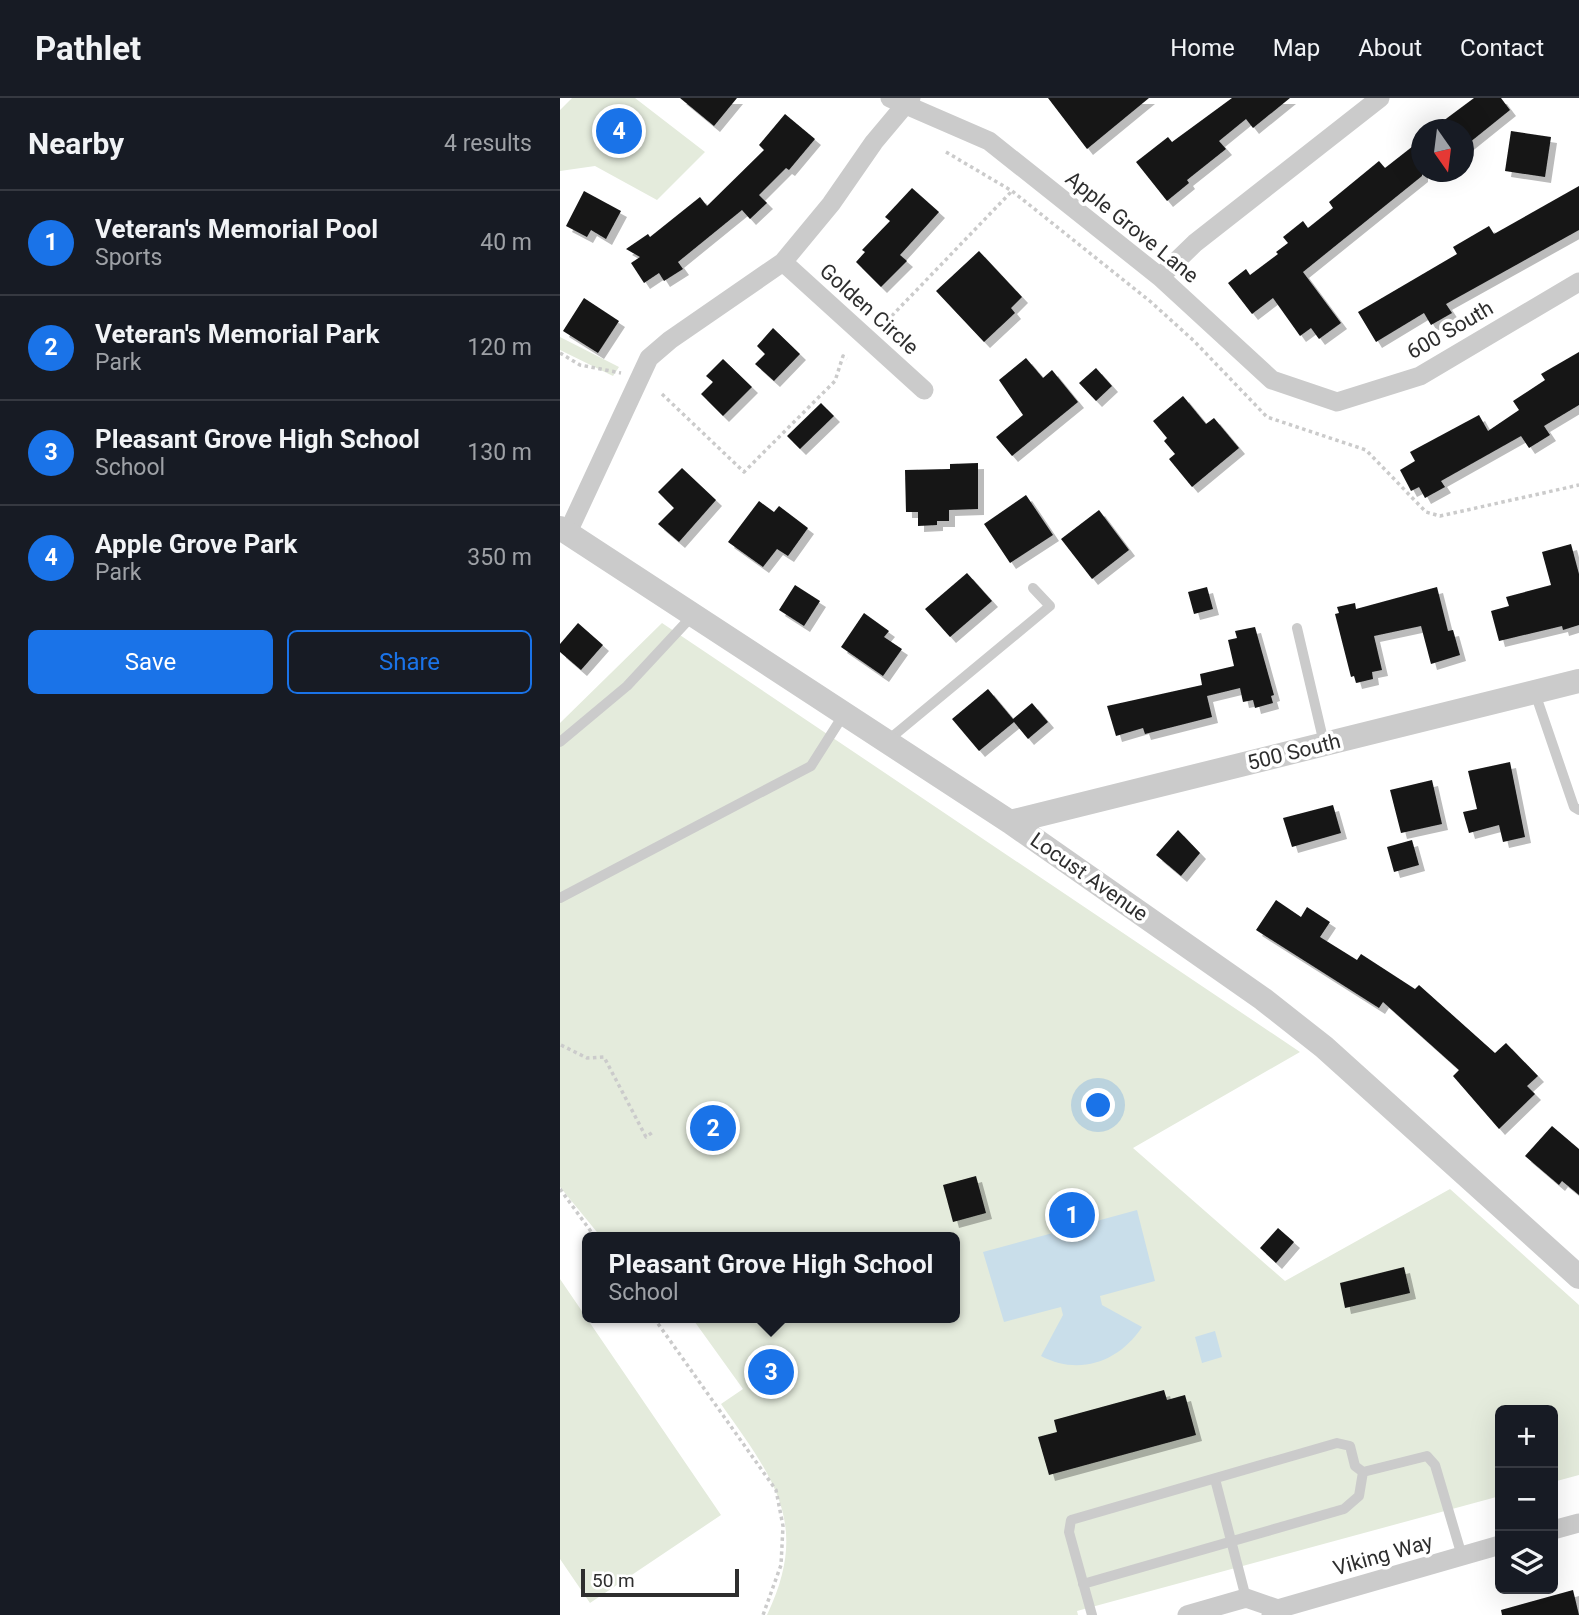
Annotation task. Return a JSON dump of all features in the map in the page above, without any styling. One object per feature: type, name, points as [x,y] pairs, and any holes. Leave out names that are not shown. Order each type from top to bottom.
[{"type":"street","points":[[1160,277],[1195,243],[1380,98]]},
{"type":"street","points":[[564,530],[649,358],[670,340],[783,262],[831,204],[902,100]]},
{"type":"street","name":"Apple Grove Lane","points":[[902,100],[989,141],[1160,277],[1272,380],[1337,402]]},
{"type":"street","name":"Golden Circle","points":[[783,262],[924,390]]},
{"type":"street","name":"600 South","points":[[1337,402],[1420,376],[1579,282]]},
{"type":"street","name":"Locust Avenue","points":[[564,530],[1010,822],[1263,999],[1304,1031],[1579,1277]]},
{"type":"street","name":"500 South","points":[[1010,822],[1579,681]]},
{"type":"street","points":[[1558,1529],[1579,1523]]},
{"type":"street","name":"Viking Way","points":[[1246,1598],[1274,1612],[1495,1546]]},
{"type":"street","points":[[1187,1615],[1246,1598]]},
{"type":"lane","points":[[887,742],[1050,606],[1033,587]]},
{"type":"lane","points":[[560,741],[627,685],[693,614]]},
{"type":"lane","points":[[1297,628],[1324,744]]},
{"type":"lane","points":[[1535,692],[1574,807],[1579,810]]},
{"type":"lane","points":[[560,898],[811,766],[844,713]]},
{"type":"lane","points":[[1092,1615],[1069,1532],[1071,1520],[1337,1443],[1350,1446],[1355,1466],[1363,1472]]},
{"type":"lane","points":[[1363,1472],[1427,1456],[1435,1465],[1462,1556]]},
{"type":"lane","points":[[1083,1584],[1344,1509],[1359,1496],[1363,1472]]},
{"type":"lane","points":[[1214,1479],[1246,1598]]},
{"type":"path","points":[[880,327],[1012,191]]},
{"type":"path","points":[[560,353],[580,365],[621,373]]},
{"type":"path","points":[[662,394],[744,472],[835,381],[840,360],[843,356],[847,359]]},
{"type":"path","points":[[561,1045],[587,1058],[604,1057],[646,1137],[653,1132]]},
{"type":"path","points":[[560,1189],[591,1232]]},
{"type":"path","points":[[657,1323],[776,1490],[783,1526],[781,1565],[763,1615]]},
{"type":"green space","points":[[572,98],[635,98],[705,152],[657,200],[595,166],[560,171],[560,110]]},
{"type":"green space","points":[[560,337],[619,367],[613,376],[560,350]]},
{"type":"green space","points":[[662,623],[1300,1052],[1133,1148],[1285,1281],[1450,1189],[1579,1305],[1579,1475],[1558,1481],[1558,1405],[1495,1405],[1495,1497],[1077,1611],[1078,1615],[767,1615],[780,1583],[786,1554],[785,1527],[780,1503],[756,1455],[721,1404],[743,1389],[696,1323],[960,1323],[960,1232],[597,1232],[560,1187],[560,723]]},
{"type":"green space","points":[[560,1279],[582,1311],[582,1323],[590,1323],[721,1515],[590,1603],[560,1559]]},
{"type":"water","points":[[1137,1210],[1155,1281],[1100,1296],[1102,1305],[1142,1327],[1122,1349],[1097,1362],[1070,1365],[1041,1356],[1063,1315],[1061,1307],[1004,1322],[983,1252]]},
{"type":"water","points":[[1215,1331],[1222,1357],[1202,1363],[1195,1337]]},
{"type":"building","points":[[680,98],[737,98],[714,126]]},
{"type":"building","points":[[1048,98],[1149,98],[1087,149]]},
{"type":"building","points":[[1232,98],[1290,98],[1253,128],[1246,119],[1219,141],[1226,149],[1187,180],[1189,183],[1167,201],[1136,162],[1168,137],[1172,142]]},
{"type":"building","points":[[1474,98],[1501,98],[1510,110],[1474,139],[1474,119],[1446,119]]},
{"type":"building","points":[[785,114],[815,139],[789,170],[786,168],[759,195],[767,203],[750,219],[742,210],[678,262],[683,269],[664,281],[659,273],[644,283],[631,263],[640,257],[626,249],[648,234],[650,237],[700,197],[707,206],[764,150],[759,145]]},
{"type":"building","points":[[1511,131],[1551,137],[1545,177],[1505,171]]},
{"type":"building","points":[[1411,148],[1411,182],[1415,182],[1303,272],[1341,323],[1319,339],[1311,328],[1300,336],[1273,298],[1252,314],[1228,283],[1246,269],[1250,275],[1278,254],[1276,252],[1288,243],[1283,237],[1303,221],[1308,228],[1333,208],[1329,202],[1379,161],[1385,168]]},
{"type":"building","points":[[1579,186],[1579,230],[1446,304],[1452,313],[1431,325],[1424,313],[1376,342],[1358,312],[1457,254],[1453,247],[1489,226],[1494,234]]},
{"type":"building","points":[[912,188],[939,212],[900,255],[907,261],[881,287],[856,262],[865,252],[862,250],[890,221],[885,217]]},
{"type":"building","points":[[584,191],[621,211],[606,239],[591,230],[587,237],[566,226]]},
{"type":"building","points":[[979,251],[1022,297],[1011,308],[1015,313],[984,342],[936,291]]},
{"type":"building","points":[[584,298],[619,321],[598,353],[563,331]]},
{"type":"building","points":[[773,328],[800,354],[774,381],[755,364],[765,354],[757,346]]},
{"type":"building","points":[[1579,352],[1579,405],[1544,426],[1550,435],[1529,448],[1521,436],[1441,481],[1445,487],[1425,498],[1419,487],[1411,491],[1400,470],[1415,461],[1410,452],[1479,415],[1488,431],[1519,410],[1513,401],[1545,380],[1541,374]]},
{"type":"building","points":[[1026,358],[1043,378],[1052,370],[1078,402],[1012,456],[996,437],[1023,415],[999,380]]},
{"type":"building","points":[[723,359],[752,387],[723,416],[701,394],[713,382],[706,376]]},
{"type":"building","points":[[1096,368],[1112,386],[1096,401],[1079,383]]},
{"type":"building","points":[[1183,396],[1206,424],[1214,418],[1239,448],[1192,487],[1169,459],[1175,454],[1164,441],[1167,438],[1153,421]]},
{"type":"building","points":[[821,403],[834,416],[800,449],[787,436]]},
{"type":"building","points":[[978,463],[978,509],[949,510],[949,521],[918,526],[918,512],[906,512],[905,470],[950,469],[950,464]]},
{"type":"building","points":[[682,468],[716,500],[679,542],[658,524],[674,508],[658,492]]},
{"type":"building","points":[[1026,495],[1053,535],[1010,563],[984,524]]},
{"type":"building","points":[[759,501],[774,512],[779,506],[808,528],[788,556],[777,549],[763,567],[728,542]]},
{"type":"building","points":[[1099,510],[1129,550],[1092,579],[1061,539]]},
{"type":"building","points":[[1571,544],[1579,574],[1579,625],[1563,630],[1562,626],[1499,641],[1491,611],[1509,606],[1506,597],[1551,585],[1542,552]]},
{"type":"building","points":[[967,573],[992,601],[950,637],[925,609]]},
{"type":"building","points":[[795,585],[820,601],[804,626],[779,610]]},
{"type":"building","points":[[1207,587],[1213,609],[1194,614],[1188,592]]},
{"type":"building","points":[[1437,587],[1448,631],[1453,630],[1460,655],[1431,664],[1421,626],[1374,636],[1382,670],[1372,672],[1373,679],[1356,683],[1354,676],[1351,677],[1335,614],[1339,613],[1337,607],[1355,603],[1356,609]]},
{"type":"building","points":[[864,613],[889,631],[884,637],[902,649],[883,676],[841,647]]},
{"type":"building","points":[[578,623],[603,645],[581,670],[560,652],[560,644]]},
{"type":"building","points":[[1255,627],[1274,695],[1271,696],[1273,703],[1255,708],[1253,700],[1243,702],[1240,688],[1207,696],[1212,717],[1145,734],[1143,728],[1116,736],[1107,706],[1202,685],[1200,674],[1234,666],[1228,640],[1237,638],[1235,631]]},
{"type":"building","points":[[988,689],[1013,719],[1032,703],[1048,722],[1028,739],[1014,722],[979,751],[952,719]]},
{"type":"building","points":[[1510,762],[1525,837],[1503,842],[1499,825],[1469,833],[1463,812],[1477,809],[1468,771]]},
{"type":"building","points":[[1432,780],[1442,824],[1401,833],[1390,790]]},
{"type":"building","points":[[1333,805],[1341,833],[1292,847],[1283,818]]},
{"type":"building","points":[[1178,830],[1200,853],[1181,876],[1156,855]]},
{"type":"building","points":[[1412,840],[1419,865],[1394,872],[1387,847]]},
{"type":"building","points":[[1276,900],[1301,917],[1307,907],[1330,922],[1320,937],[1357,960],[1361,954],[1415,989],[1419,985],[1495,1053],[1506,1043],[1538,1076],[1527,1086],[1535,1094],[1499,1129],[1453,1076],[1459,1070],[1383,1002],[1379,1008],[1256,930]]},
{"type":"building","points":[[1552,1126],[1579,1149],[1579,1195],[1562,1181],[1559,1185],[1525,1156]]},
{"type":"building","points":[[976,1176],[986,1213],[953,1222],[943,1185]]},
{"type":"building","points":[[1278,1228],[1294,1242],[1276,1263],[1260,1248]]},
{"type":"building","points":[[1404,1267],[1410,1293],[1345,1308],[1340,1283]]},
{"type":"building","points":[[1164,1390],[1167,1400],[1185,1395],[1196,1435],[1049,1475],[1038,1437],[1057,1432],[1054,1420]]},
{"type":"building","points":[[1573,1590],[1579,1615],[1502,1615],[1501,1610]]},
{"type":"place","name":"Apple Grove Park","points":[[619,131]]},
{"type":"place","name":"Veteran's Memorial Park","points":[[713,1128]]},
{"type":"place","name":"Veteran's Memorial Pool","points":[[1072,1215]]},
{"type":"place","name":"Pleasant Grove High School","points":[[771,1372]]}]
